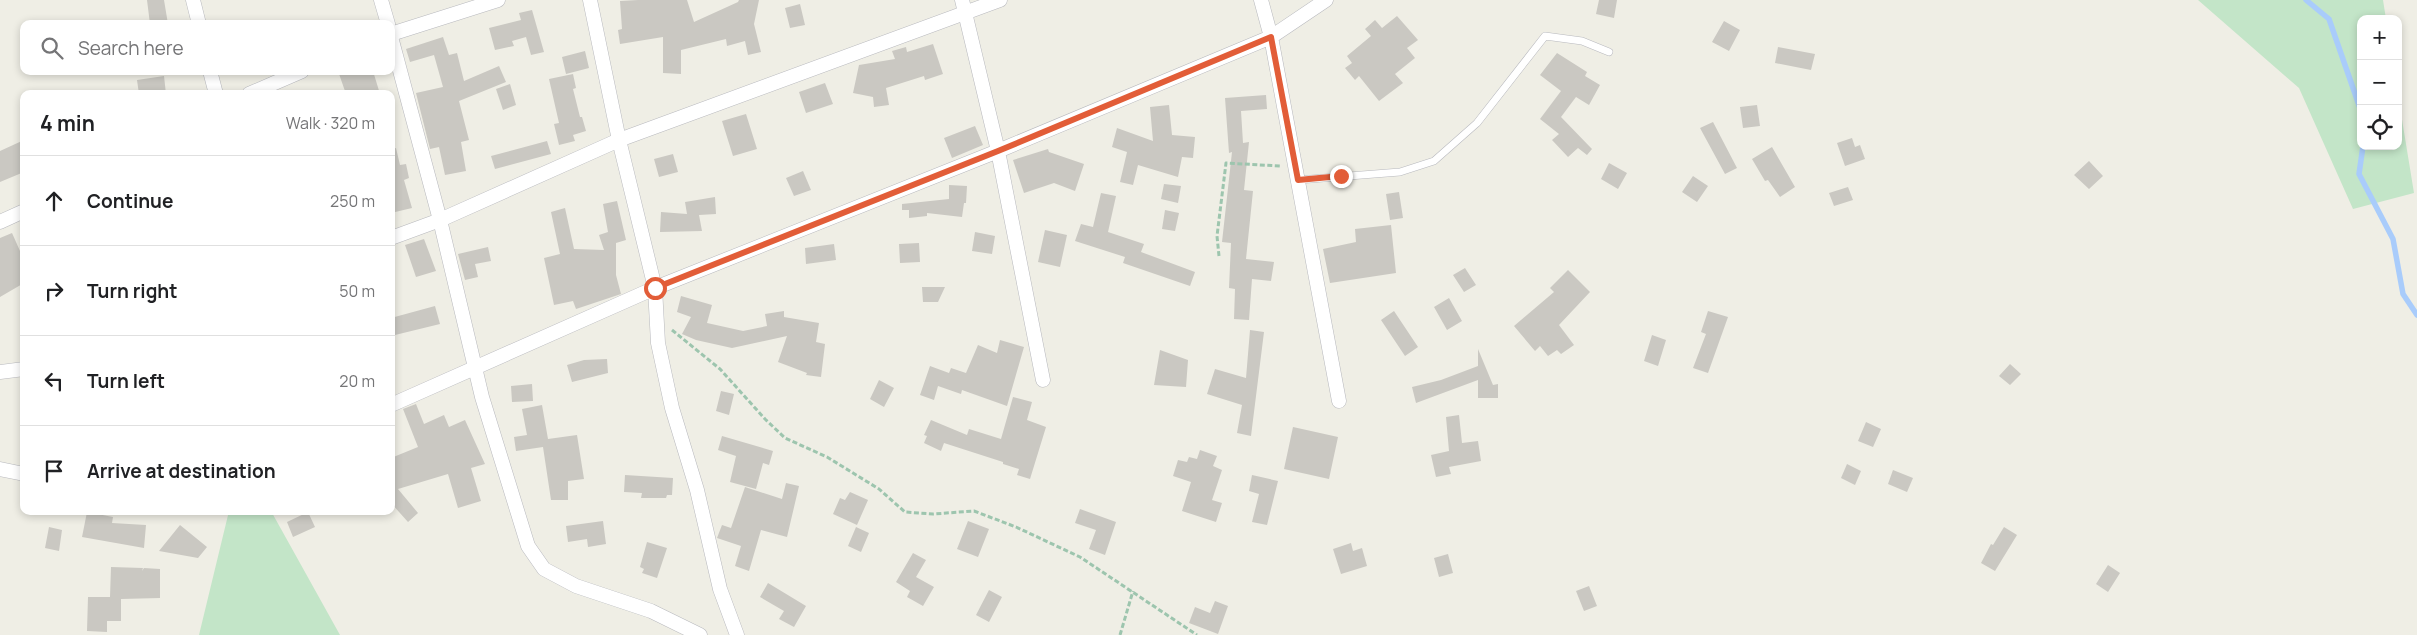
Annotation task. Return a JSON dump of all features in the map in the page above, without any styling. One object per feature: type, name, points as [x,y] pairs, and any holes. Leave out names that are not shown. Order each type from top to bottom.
[{"type":"street","points":[[193,0],[198,20]]},
{"type":"street","points":[[382,0],[387,20]]},
{"type":"street","points":[[395,34],[498,0]]},
{"type":"street","points":[[590,0],[619,140],[655,288],[658,343],[672,408],[697,490],[720,589],[737,635]]},
{"type":"street","points":[[395,237],[440,220],[619,140],[964,6],[1000,0]]},
{"type":"street","points":[[1261,0],[1271,37],[1340,401]]},
{"type":"street","points":[[395,403],[655,288],[998,151],[1271,37],[1326,0]]},
{"type":"street","points":[[964,6],[998,151],[1042,380]]},
{"type":"street","points":[[395,50],[440,220],[482,397],[528,546],[544,569],[576,586],[651,611],[700,635]]},
{"type":"street","points":[[211,75],[215,90]]},
{"type":"street","points":[[258,90],[293,75]]},
{"type":"street","points":[[0,222],[20,213]]},
{"type":"street","points":[[0,372],[20,370]]},
{"type":"street","points":[[0,470],[20,473]]},
{"type":"lane","points":[[1297,174],[1400,172],[1434,161],[1477,123],[1545,36],[1582,40],[1609,52]]},
{"type":"path","points":[[1219,256],[1217,236],[1226,163],[1297,174]]},
{"type":"path","points":[[657,320],[720,368],[765,419],[785,438],[827,457],[879,489],[906,512],[933,514],[974,511],[1016,527],[1080,557],[1197,635]]},
{"type":"path","points":[[1120,635],[1133,591]]},
{"type":"green space","points":[[2198,0],[2383,0],[2385,15],[2357,15],[2357,150],[2402,150],[2402,120],[2414,193],[2353,209],[2299,88]]},
{"type":"green space","points":[[228,515],[273,515],[340,635],[199,635]]},
{"type":"building","points":[[147,0],[164,0],[167,20],[150,20]]},
{"type":"building","points":[[687,0],[694,22],[739,0],[759,0],[754,24],[761,52],[748,55],[745,41],[727,46],[726,39],[681,50],[681,74],[663,73],[663,37],[620,44],[618,30],[622,29],[620,1]]},
{"type":"building","points":[[1599,0],[1617,0],[1614,18],[1596,14]]},
{"type":"building","points":[[800,4],[805,25],[790,28],[785,8]]},
{"type":"building","points":[[532,10],[544,52],[531,55],[526,37],[512,41],[514,46],[495,50],[489,28],[521,20],[519,13]]},
{"type":"building","points":[[1397,16],[1418,40],[1407,48],[1415,58],[1395,74],[1403,83],[1379,101],[1359,76],[1355,80],[1345,68],[1352,63],[1347,56],[1371,36],[1365,29],[1375,20],[1382,28]]},
{"type":"building","points":[[1724,21],[1740,30],[1729,51],[1712,42]]},
{"type":"building","points":[[443,37],[449,55],[457,53],[464,81],[499,66],[506,82],[459,101],[469,140],[461,142],[466,171],[445,175],[439,147],[430,149],[416,93],[443,87],[434,55],[410,62],[406,49]]},
{"type":"building","points":[[933,44],[943,74],[925,80],[924,76],[886,88],[889,105],[874,107],[873,97],[853,93],[859,65],[895,59],[892,51],[906,47],[907,52]]},
{"type":"building","points":[[1778,47],[1815,54],[1811,70],[1775,63]]},
{"type":"building","points":[[585,51],[589,68],[566,74],[562,57]]},
{"type":"building","points":[[1557,53],[1587,72],[1585,76],[1600,85],[1589,105],[1576,97],[1561,117],[1592,149],[1587,155],[1578,148],[1568,157],[1552,140],[1559,134],[1540,119],[1561,91],[1540,75]]},
{"type":"building","points":[[573,74],[576,88],[573,89],[580,117],[582,117],[586,131],[573,135],[575,141],[559,145],[554,124],[559,123],[549,79]]},
{"type":"building","points":[[339,75],[374,75],[379,90],[345,90]]},
{"type":"building","points":[[164,76],[166,90],[138,90],[137,80]]},
{"type":"building","points":[[825,83],[833,104],[806,113],[799,92]]},
{"type":"building","points":[[510,84],[516,105],[503,110],[496,89]]},
{"type":"building","points":[[1266,95],[1267,109],[1241,111],[1243,143],[1249,142],[1244,190],[1253,191],[1246,259],[1274,262],[1271,281],[1252,279],[1249,320],[1234,319],[1235,289],[1229,288],[1231,243],[1222,242],[1232,152],[1229,153],[1225,98]]},
{"type":"building","points":[[1169,105],[1172,135],[1195,137],[1193,158],[1182,157],[1178,177],[1138,165],[1133,185],[1120,182],[1127,152],[1112,147],[1117,128],[1153,141],[1150,107]]},
{"type":"building","points":[[1757,105],[1760,126],[1743,128],[1740,107]]},
{"type":"building","points":[[746,114],[757,149],[733,156],[722,121]]},
{"type":"building","points":[[1713,122],[1737,168],[1725,174],[1700,128]]},
{"type":"building","points":[[975,126],[983,145],[952,158],[944,138]]},
{"type":"building","points":[[1852,138],[1855,147],[1860,145],[1865,159],[1845,166],[1837,143]]},
{"type":"building","points":[[547,141],[551,154],[495,169],[491,156]]},
{"type":"building","points":[[20,142],[20,174],[0,182],[0,151]]},
{"type":"building","points":[[1772,147],[1795,187],[1780,197],[1768,180],[1765,181],[1752,159]]},
{"type":"building","points":[[395,148],[400,165],[406,164],[409,178],[404,180],[412,208],[395,212]]},
{"type":"building","points":[[1048,149],[1049,152],[1084,164],[1075,191],[1054,183],[1024,193],[1013,160]]},
{"type":"building","points":[[673,154],[678,172],[659,177],[654,159]]},
{"type":"building","points":[[2089,161],[2103,176],[2089,189],[2074,175]]},
{"type":"building","points":[[1609,163],[1627,173],[1618,189],[1601,179]]},
{"type":"building","points":[[803,171],[811,190],[794,196],[786,178]]},
{"type":"building","points":[[1693,176],[1708,186],[1697,202],[1682,192]]},
{"type":"building","points":[[1164,184],[1181,186],[1178,203],[1161,199]]},
{"type":"building","points":[[949,185],[967,186],[966,203],[964,203],[962,217],[927,213],[927,216],[909,218],[909,210],[902,210],[902,204],[949,199]]},
{"type":"building","points":[[1848,187],[1853,200],[1834,206],[1829,193]]},
{"type":"building","points":[[1399,192],[1403,218],[1390,220],[1386,194]]},
{"type":"building","points":[[1101,193],[1116,196],[1108,232],[1144,244],[1141,252],[1195,272],[1190,286],[1123,263],[1125,257],[1075,241],[1081,224],[1093,227]]},
{"type":"building","points":[[715,197],[716,214],[699,215],[702,231],[660,232],[661,212],[687,214],[685,202]]},
{"type":"building","points":[[617,201],[626,240],[616,243],[616,275],[621,294],[576,309],[573,301],[554,305],[544,258],[560,254],[551,212],[565,208],[574,249],[604,250],[599,235],[608,232],[603,204]]},
{"type":"building","points":[[1165,210],[1179,213],[1175,231],[1162,229]]},
{"type":"building","points":[[1391,225],[1396,273],[1330,283],[1323,249],[1356,242],[1355,229]]},
{"type":"building","points":[[1045,230],[1067,235],[1060,267],[1038,262]]},
{"type":"building","points":[[975,232],[995,236],[992,254],[972,251]]},
{"type":"building","points":[[12,233],[20,251],[20,285],[0,297],[0,238]]},
{"type":"building","points":[[424,239],[436,271],[416,277],[405,245]]},
{"type":"building","points":[[919,243],[920,262],[900,263],[899,244]]},
{"type":"building","points":[[834,244],[836,260],[806,264],[805,248]]},
{"type":"building","points":[[488,247],[491,261],[475,264],[478,277],[465,280],[458,254]]},
{"type":"building","points":[[1465,268],[1476,285],[1464,292],[1453,275]]},
{"type":"building","points":[[1568,270],[1590,292],[1559,325],[1574,345],[1561,354],[1557,350],[1548,356],[1540,346],[1535,351],[1514,326],[1554,292],[1550,288]]},
{"type":"building","points":[[922,287],[945,287],[938,302],[923,302]]},
{"type":"building","points":[[681,296],[712,305],[707,323],[743,331],[767,326],[765,314],[784,311],[784,317],[819,323],[816,342],[825,344],[821,377],[806,375],[807,373],[778,362],[787,336],[732,348],[696,340],[682,334],[691,317],[677,312]]},
{"type":"building","points":[[1449,298],[1462,321],[1447,330],[1434,307]]},
{"type":"building","points":[[435,306],[440,324],[395,335],[395,317]]},
{"type":"building","points":[[1394,311],[1418,347],[1405,356],[1381,320]]},
{"type":"building","points":[[1708,311],[1728,317],[1708,373],[1693,368],[1706,334],[1701,332]]},
{"type":"building","points":[[1250,330],[1264,332],[1251,436],[1237,433],[1242,405],[1207,394],[1215,369],[1246,378]]},
{"type":"building","points":[[1652,335],[1666,340],[1658,366],[1644,361]]},
{"type":"building","points":[[1000,340],[1024,347],[1007,406],[962,390],[961,394],[938,386],[934,400],[920,395],[930,366],[949,373],[951,368],[966,373],[978,345],[997,353]]},
{"type":"building","points":[[1478,349],[1493,385],[1498,384],[1498,398],[1478,398],[1478,380],[1416,403],[1412,387],[1441,380],[1478,366]]},
{"type":"building","points":[[1160,350],[1188,360],[1186,387],[1154,385]]},
{"type":"building","points":[[607,359],[608,373],[572,382],[567,365],[584,360]]},
{"type":"building","points":[[2010,364],[2021,374],[2010,385],[1999,376]]},
{"type":"building","points":[[879,380],[894,388],[884,407],[870,399]]},
{"type":"building","points":[[532,384],[533,401],[512,402],[511,386]]},
{"type":"building","points":[[721,391],[734,394],[729,415],[716,411]]},
{"type":"building","points":[[1013,397],[1032,402],[1027,420],[1046,427],[1030,479],[1017,475],[1019,469],[1003,464],[1003,462],[944,443],[941,451],[924,443],[927,436],[924,435],[931,420],[967,435],[969,429],[1001,439]]},
{"type":"building","points":[[416,404],[424,424],[444,415],[449,427],[465,420],[485,464],[471,468],[481,501],[458,508],[448,474],[398,489],[418,513],[408,522],[395,507],[395,456],[418,447],[403,409]]},
{"type":"building","points":[[542,405],[548,439],[577,435],[584,479],[568,481],[568,500],[551,500],[543,447],[516,451],[514,437],[527,435],[522,409]]},
{"type":"building","points":[[1459,415],[1462,443],[1478,441],[1481,461],[1449,467],[1451,474],[1436,477],[1431,455],[1449,451],[1446,417]]},
{"type":"building","points":[[1866,422],[1881,429],[1873,447],[1858,441]]},
{"type":"building","points":[[1293,427],[1338,437],[1329,479],[1284,469]]},
{"type":"building","points":[[722,436],[773,451],[769,465],[763,463],[756,489],[730,482],[736,456],[718,450]]},
{"type":"building","points":[[1200,450],[1217,456],[1213,466],[1222,470],[1212,500],[1222,503],[1216,522],[1182,511],[1191,482],[1173,476],[1178,460],[1187,462],[1189,457],[1197,459]]},
{"type":"building","points":[[1847,464],[1861,471],[1855,485],[1841,478]]},
{"type":"building","points":[[1893,470],[1913,478],[1907,492],[1888,484]]},
{"type":"building","points":[[625,475],[673,478],[672,495],[667,495],[666,498],[641,498],[642,493],[624,492]]},
{"type":"building","points":[[1252,475],[1278,481],[1267,525],[1252,522],[1259,494],[1249,491]]},
{"type":"building","points":[[786,483],[799,486],[787,537],[761,530],[749,571],[735,566],[741,546],[717,538],[722,525],[731,528],[745,487],[782,499]]},
{"type":"building","points":[[850,492],[868,500],[857,525],[833,514],[840,498],[845,500]]},
{"type":"building","points":[[1080,509],[1116,522],[1105,555],[1089,549],[1096,530],[1075,523]]},
{"type":"building","points":[[86,515],[113,517],[112,523],[146,525],[144,548],[82,537]]},
{"type":"building","points":[[302,515],[309,515],[315,527],[293,537],[287,522]]},
{"type":"building","points":[[603,521],[606,544],[588,547],[587,539],[568,542],[566,526]]},
{"type":"building","points":[[968,521],[989,529],[978,557],[957,549]]},
{"type":"building","points":[[180,525],[207,547],[198,558],[159,551]]},
{"type":"building","points":[[49,527],[62,530],[59,551],[45,548]]},
{"type":"building","points":[[856,527],[869,533],[861,552],[848,546]]},
{"type":"building","points":[[2004,527],[2017,535],[1995,571],[1981,563],[1991,544],[1993,545]]},
{"type":"building","points":[[647,542],[667,548],[657,578],[642,573],[644,569],[640,567]]},
{"type":"building","points":[[1351,543],[1353,551],[1362,548],[1367,566],[1341,574],[1333,549]]},
{"type":"building","points":[[913,553],[926,560],[916,577],[934,587],[923,606],[907,597],[910,591],[896,582]]},
{"type":"building","points":[[1448,554],[1453,573],[1439,577],[1434,558]]},
{"type":"building","points":[[2108,565],[2120,573],[2108,592],[2096,584]]},
{"type":"building","points":[[111,567],[143,568],[142,571],[144,568],[160,569],[160,598],[121,599],[121,621],[107,621],[107,632],[87,631],[88,597],[110,597]]},
{"type":"building","points":[[768,583],[806,606],[794,627],[779,619],[784,611],[760,597]]},
{"type":"building","points":[[1589,586],[1597,606],[1584,611],[1576,591]]},
{"type":"building","points":[[989,590],[1002,597],[989,622],[976,615]]},
{"type":"building","points":[[1215,601],[1228,606],[1218,634],[1189,623],[1195,607],[1210,613]]},
{"type":"waterway","points":[[2306,0],[2329,19],[2359,105]]},
{"type":"waterway","points":[[2362,150],[2359,174],[2393,239],[2403,294],[2417,315]]},
{"type":"route","points":[[655,288],[998,151],[1271,37],[1298,180],[1341,176]]}]
